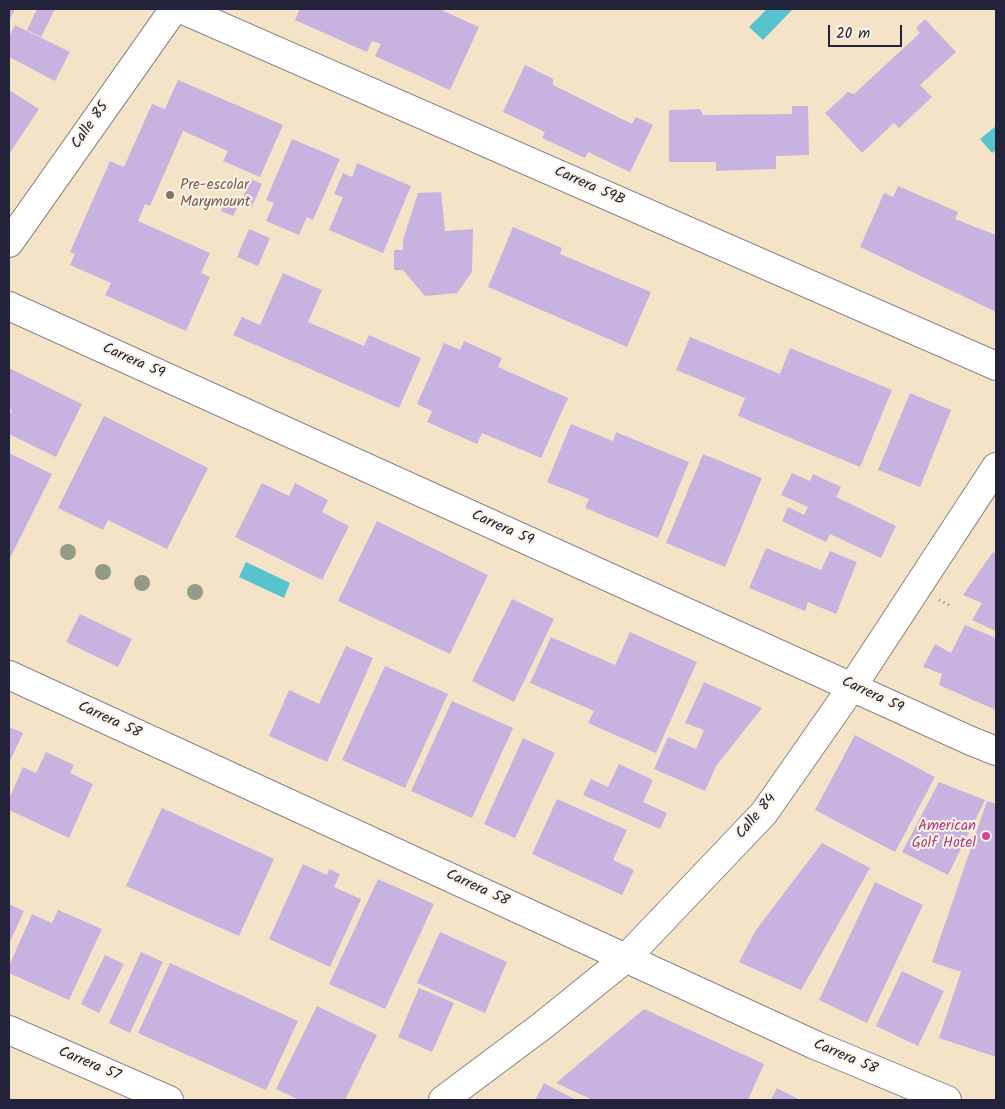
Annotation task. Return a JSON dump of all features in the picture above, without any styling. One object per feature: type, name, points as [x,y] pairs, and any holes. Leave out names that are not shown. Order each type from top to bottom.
[{"type":"street","name":"Calle 85","points":[[9,243],[174,9]]},
{"type":"street","name":"Carrera 59B","points":[[181,9],[996,366]]},
{"type":"street","name":"Carrera 59","points":[[9,306],[996,751]]},
{"type":"street","name":"Calle 84","points":[[443,1100],[542,1026],[626,958],[764,814],[852,687],[996,467]]},
{"type":"street","name":"Carrera 58","points":[[9,675],[815,1045],[947,1100]]},
{"type":"street","name":"Carrera 57","points":[[9,1030],[169,1100]]},
{"type":"water","points":[[767,9],[793,9],[763,40],[749,27]]},
{"type":"water","points":[[996,126],[996,150],[992,153],[980,139]]},
{"type":"water","points":[[246,562],[290,583],[284,598],[239,577]]},
{"type":"building","points":[[9,9],[15,9],[9,21]]},
{"type":"building","points":[[37,9],[55,9],[41,37],[27,30]]},
{"type":"building","points":[[300,9],[439,9],[479,27],[450,90],[375,56],[381,44],[372,41],[367,52],[295,20]]},
{"type":"building","points":[[925,19],[956,52],[920,85],[932,97],[899,128],[894,123],[862,153],[825,113],[848,92],[854,94],[920,33],[916,28]]},
{"type":"building","points":[[15,25],[70,52],[55,81],[9,57],[9,37]]},
{"type":"building","points":[[525,65],[553,79],[553,85],[632,124],[636,117],[653,125],[630,172],[588,152],[585,158],[542,138],[545,132],[503,112]]},
{"type":"building","points":[[178,80],[283,125],[260,177],[223,161],[228,151],[183,131],[150,206],[145,204],[138,221],[210,253],[201,273],[210,277],[186,331],[105,295],[111,283],[70,265],[75,254],[70,252],[110,161],[124,167],[152,104],[165,109]]},
{"type":"building","points":[[9,90],[39,109],[9,154]]},
{"type":"building","points":[[792,106],[808,106],[809,155],[776,156],[776,169],[716,171],[716,162],[669,162],[669,110],[700,109],[703,115],[792,114]]},
{"type":"building","points":[[292,139],[340,159],[313,220],[307,217],[299,235],[266,221],[274,203],[266,200]]},
{"type":"building","points":[[357,163],[411,186],[383,253],[329,230],[343,197],[334,194],[343,173],[352,177]]},
{"type":"building","points":[[251,179],[262,184],[252,207],[241,202]]},
{"type":"building","points":[[898,186],[958,212],[955,219],[996,235],[996,312],[860,247],[884,193],[893,197]]},
{"type":"building","points":[[441,192],[445,231],[473,229],[472,272],[457,293],[425,296],[403,270],[394,270],[394,250],[403,250],[403,240],[418,193]]},
{"type":"building","points":[[226,199],[239,204],[233,216],[221,211]]},
{"type":"building","points":[[513,227],[562,248],[560,254],[651,292],[627,347],[488,287]]},
{"type":"building","points":[[249,229],[270,238],[258,266],[237,257]]},
{"type":"building","points":[[283,273],[322,290],[308,322],[364,346],[369,335],[421,358],[399,408],[233,335],[242,317],[260,325]]},
{"type":"building","points":[[690,337],[780,374],[790,348],[892,390],[860,467],[738,416],[745,398],[676,370]]},
{"type":"building","points":[[464,341],[502,358],[498,367],[568,398],[541,458],[482,433],[477,444],[427,422],[432,411],[417,404],[444,343],[460,350]]},
{"type":"building","points":[[9,368],[82,404],[56,457],[9,434],[9,416],[12,410],[9,408]]},
{"type":"building","points":[[910,393],[951,410],[920,487],[878,470]]},
{"type":"building","points":[[104,416],[208,468],[167,549],[108,520],[103,530],[58,508]]},
{"type":"building","points":[[571,424],[613,441],[616,432],[689,462],[658,538],[585,508],[589,499],[547,482]]},
{"type":"building","points":[[9,453],[52,474],[9,560]]},
{"type":"building","points":[[703,454],[762,478],[725,567],[666,543]]},
{"type":"building","points":[[792,473],[810,481],[813,474],[841,487],[836,497],[896,526],[881,558],[830,534],[826,542],[782,521],[788,507],[804,515],[808,507],[781,495]]},
{"type":"building","points":[[262,483],[289,496],[295,483],[328,500],[322,512],[349,526],[322,580],[235,537]]},
{"type":"building","points":[[377,521],[488,575],[450,654],[338,601]]},
{"type":"building","points":[[766,548],[821,570],[830,551],[857,562],[836,614],[808,602],[805,611],[749,588]]},
{"type":"building","points":[[993,552],[996,554],[996,631],[972,620],[982,603],[963,595]]},
{"type":"building","points":[[512,599],[554,619],[514,702],[472,681]]},
{"type":"building","points":[[80,614],[132,639],[118,667],[66,642]]},
{"type":"building","points":[[965,625],[996,638],[996,710],[939,685],[942,674],[923,667],[935,644],[951,653]]},
{"type":"building","points":[[630,632],[697,662],[656,753],[588,723],[594,711],[530,683],[551,637],[615,665]]},
{"type":"building","points":[[346,646],[373,658],[327,762],[269,736],[289,690],[319,704]]},
{"type":"building","points":[[385,666],[448,694],[405,788],[342,760]]},
{"type":"building","points":[[704,682],[762,708],[716,766],[705,791],[654,769],[668,737],[696,749],[704,730],[685,723]]},
{"type":"building","points":[[452,701],[513,728],[472,818],[411,791]]},
{"type":"building","points":[[9,727],[23,733],[9,763]]},
{"type":"building","points":[[855,735],[935,777],[895,852],[815,810]]},
{"type":"building","points":[[523,738],[555,753],[515,838],[484,824]]},
{"type":"building","points":[[46,752],[74,765],[70,773],[93,784],[69,838],[9,810],[9,799],[23,767],[36,773]]},
{"type":"building","points":[[619,764],[653,780],[643,802],[667,813],[660,829],[583,795],[591,779],[608,787]]},
{"type":"building","points":[[939,782],[985,800],[948,875],[902,852]]},
{"type":"building","points":[[557,799],[627,830],[613,860],[634,870],[622,895],[532,854]]},
{"type":"building","points":[[987,801],[996,804],[996,1057],[939,1038],[961,972],[932,962]]},
{"type":"building","points":[[162,808],[274,859],[239,936],[126,886]]},
{"type":"building","points":[[822,843],[870,868],[801,990],[739,962],[756,930]]},
{"type":"building","points":[[303,864],[327,875],[329,869],[340,874],[334,887],[361,899],[330,967],[269,939]]},
{"type":"building","points":[[378,879],[434,904],[385,1009],[329,984]]},
{"type":"building","points":[[875,882],[923,905],[867,1023],[819,1000]]},
{"type":"building","points":[[9,904],[24,911],[9,944]]},
{"type":"building","points":[[58,910],[102,929],[69,1000],[9,973],[9,966],[32,914],[52,923]]},
{"type":"building","points":[[440,932],[507,962],[485,1013],[417,983]]},
{"type":"building","points":[[141,952],[163,962],[130,1033],[109,1023]]},
{"type":"building","points":[[105,955],[124,964],[99,1013],[81,1004]]},
{"type":"building","points":[[170,963],[298,1021],[266,1090],[138,1033]]},
{"type":"building","points":[[902,971],[944,991],[918,1046],[876,1026]]},
{"type":"building","points":[[419,988],[454,1003],[432,1052],[398,1037]]},
{"type":"building","points":[[317,1006],[377,1035],[345,1100],[299,1100],[276,1089]]},
{"type":"building","points":[[644,1009],[764,1064],[748,1100],[593,1100],[556,1083]]},
{"type":"building","points":[[544,1083],[576,1100],[535,1100]]},
{"type":"building","points":[[777,1088],[800,1100],[771,1100]]},
{"type":"place","name":"Pre-escolar Marymount","points":[[170,195]]},
{"type":"place","name":"American Golf Hotel","points":[[986,836]]}]
